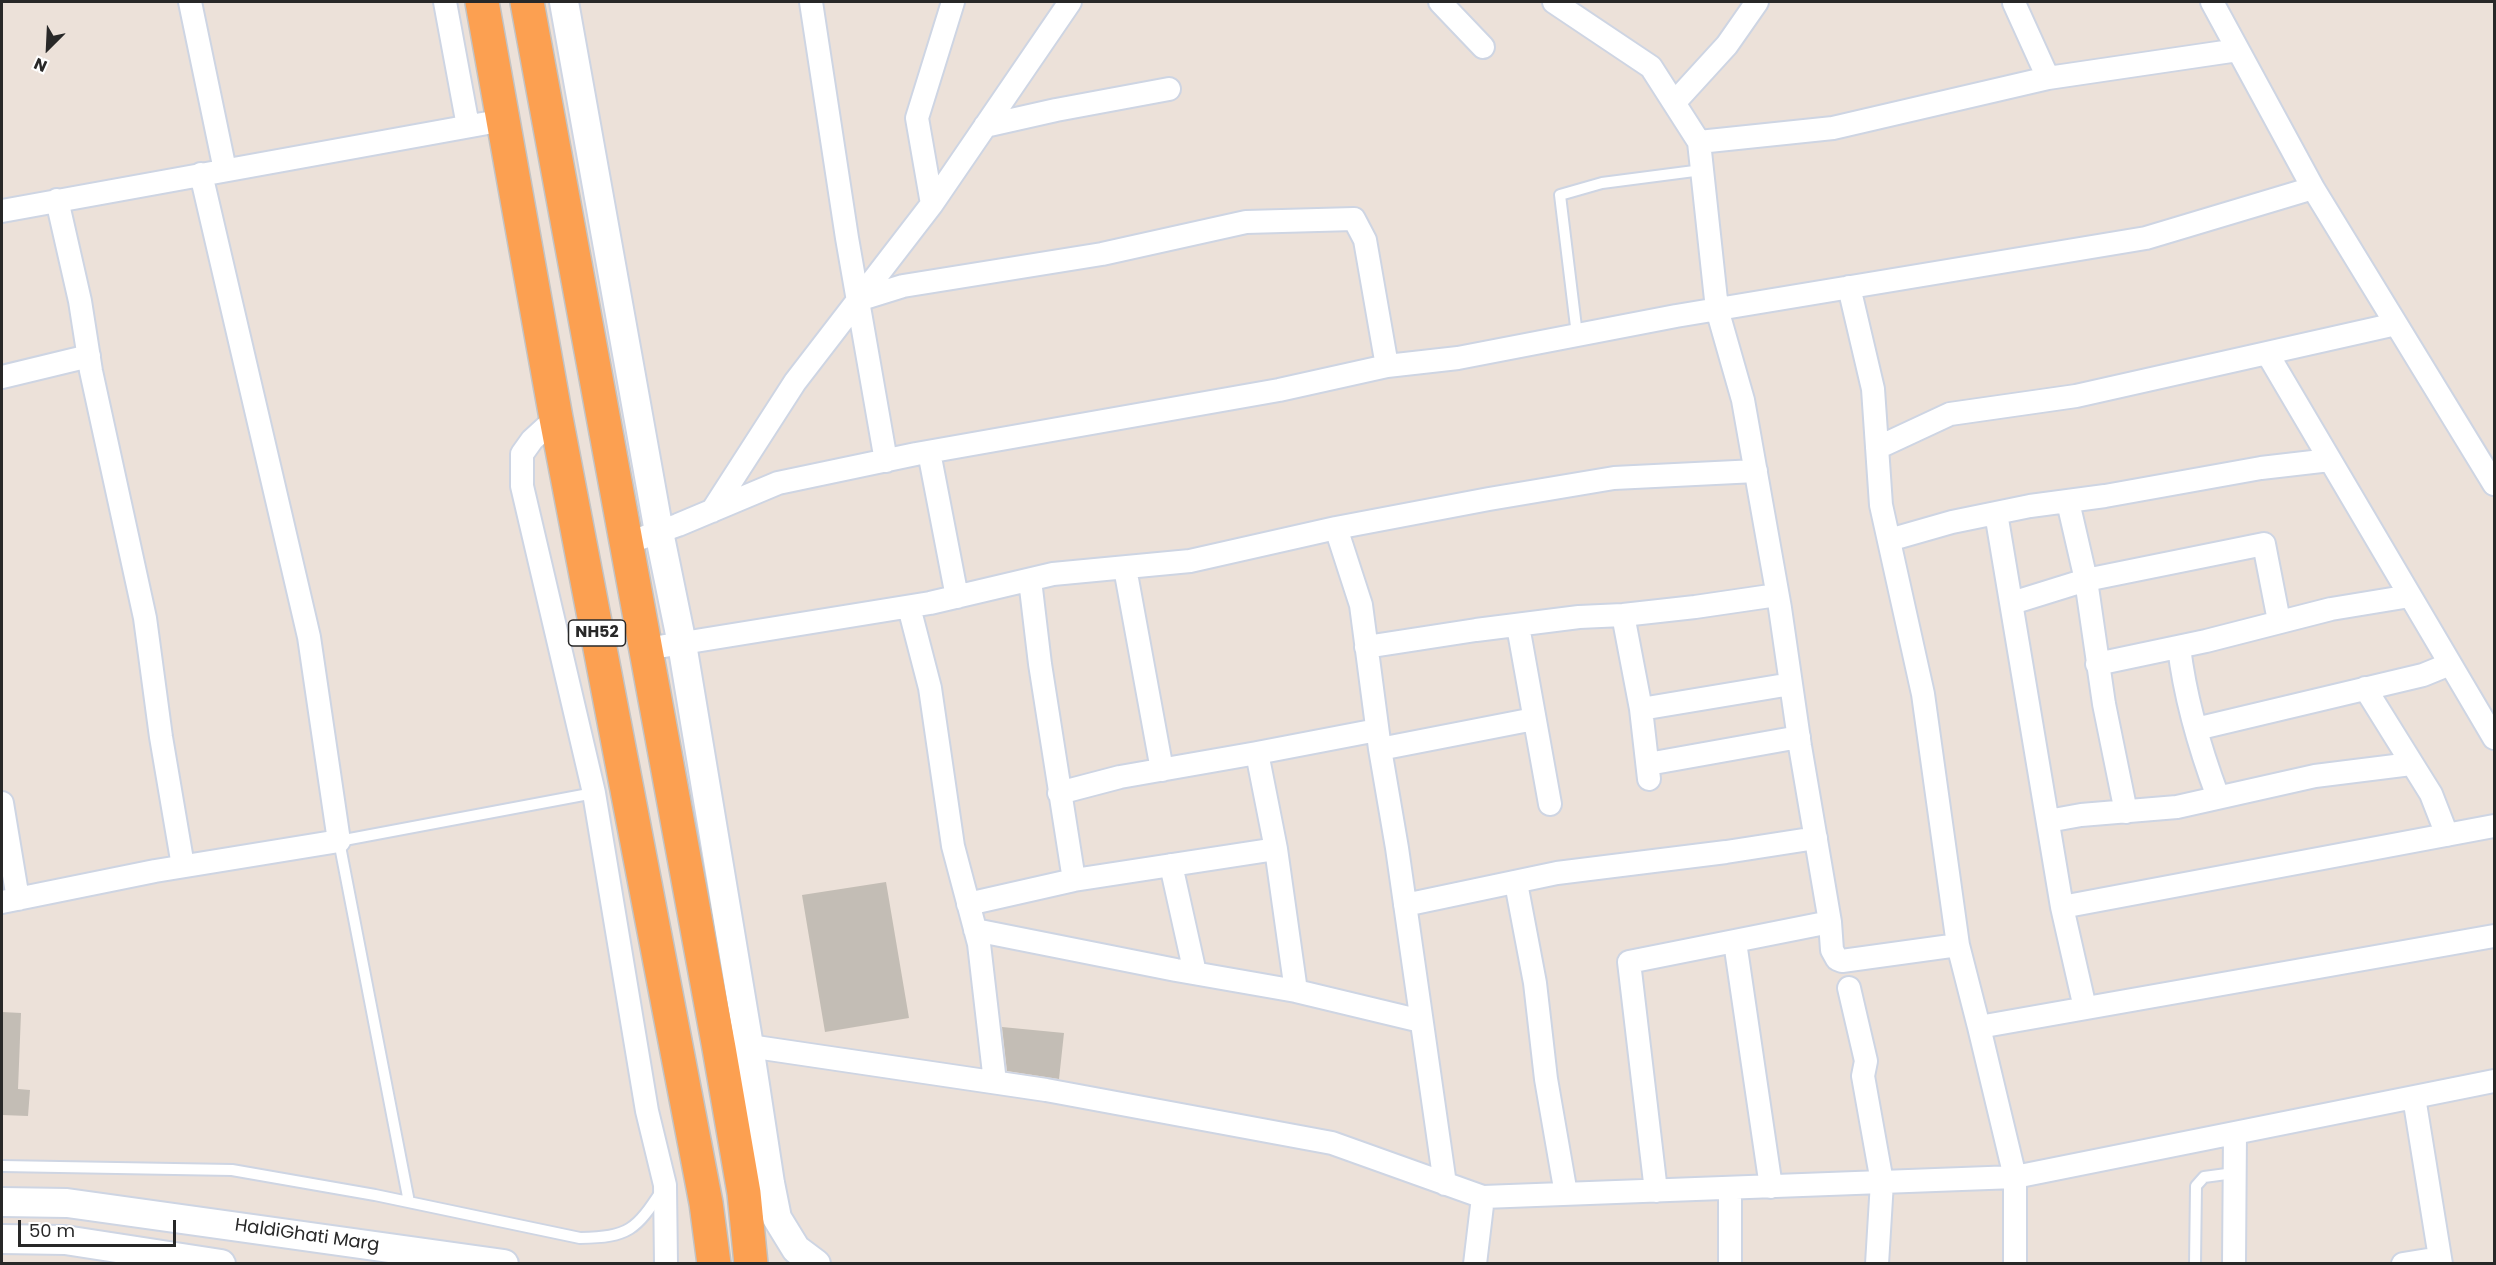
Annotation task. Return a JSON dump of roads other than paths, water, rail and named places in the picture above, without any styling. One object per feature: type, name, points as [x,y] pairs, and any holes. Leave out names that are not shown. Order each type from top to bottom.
[{"type":"highway","name":"NH52","points":[[482,2],[556,418],[706,1203],[714,1263]]},
{"type":"highway","name":"NH52","points":[[527,2],[625,544],[734,1047],[751,1263]]},
{"type":"street","points":[[190,2],[225,170]]},
{"type":"street","points":[[445,2],[468,126]]},
{"type":"street","points":[[564,2],[658,532],[682,644],[734,1047],[777,1218],[796,1249],[816,1263]]},
{"type":"street","points":[[811,2],[886,461]]},
{"type":"street","points":[[932,204],[917,118],[953,2]]},
{"type":"street","points":[[712,511],[795,382],[932,204],[1070,2]]},
{"type":"street","points":[[1440,2],[1483,47]]},
{"type":"street","points":[[1554,2],[1651,67],[1699,142],[1718,309],[1743,400],[1756,471],[1830,922],[1832,950],[1837,959],[1842,961],[1958,945]]},
{"type":"street","points":[[2212,2],[2313,188],[2494,484]]},
{"type":"street","points":[[1674,103],[1727,45],[1754,3]]},
{"type":"street","points":[[2014,3],[2048,78]]},
{"type":"street","points":[[1699,142],[1833,128],[2048,78],[2238,50]]},
{"type":"street","points":[[985,126],[1169,89]]},
{"type":"street","points":[[2,211],[504,120]]},
{"type":"street","points":[[2,803],[10,901],[183,866],[339,841],[309,637],[201,174]]},
{"type":"street","points":[[625,544],[778,483],[929,452],[1279,390],[1387,366],[1458,358],[1718,309],[2146,238],[2313,188]]},
{"type":"street","points":[[57,200],[80,301],[89,356],[144,618],[183,866]]},
{"type":"street","points":[[858,300],[903,285],[1102,254],[1246,222],[1354,219],[1365,240],[1387,366]]},
{"type":"street","points":[[1849,287],[1873,389],[1881,505],[1923,694],[1958,945],[2015,1177],[2015,1263]]},
{"type":"street","points":[[1877,448],[1950,414],[2076,396],[2397,324]]},
{"type":"street","points":[[2267,353],[2494,738]]},
{"type":"street","points":[[2,377],[89,356]]},
{"type":"street","points":[[556,418],[532,440],[522,454],[522,486],[594,793],[645,1099],[665,1185],[666,1263]]},
{"type":"street","points":[[929,452],[957,597]]},
{"type":"street","points":[[1889,540],[1952,522],[2030,506],[2067,502],[2261,468],[2330,460]]},
{"type":"street","points":[[646,649],[909,607],[1053,574],[1190,561],[1336,528],[1614,478],[1756,471]]},
{"type":"street","points":[[2067,502],[2086,580],[2097,664],[2126,812]]},
{"type":"street","points":[[1996,513],[2062,907],[2085,1008]]},
{"type":"street","points":[[1336,528],[1361,605],[1445,1184]]},
{"type":"street","points":[[2012,603],[2086,580],[2264,544],[2279,621]]},
{"type":"street","points":[[1125,568],[1162,770]]},
{"type":"street","points":[[1030,580],[1059,793],[1074,880]]},
{"type":"street","points":[[1366,647],[1580,617],[1623,615],[1778,595]]},
{"type":"street","points":[[2097,664],[2179,647],[2331,609],[2410,596]]},
{"type":"street","points":[[909,607],[930,688],[953,846],[979,944],[995,1082]]},
{"type":"street","points":[[1623,615],[1641,709],[1649,772],[1799,737]]},
{"type":"street","points":[[1518,626],[1550,804]]},
{"type":"street","points":[[2179,647],[2183,679],[2218,797]]},
{"type":"street","points":[[2196,729],[2423,675],[2450,664]]},
{"type":"street","points":[[1641,709],[1791,684]]},
{"type":"street","points":[[2365,688],[2431,795],[2447,835]]},
{"type":"street","points":[[1059,793],[1120,777],[1257,753],[1534,719]]},
{"type":"street","points":[[1257,753],[1276,849],[1296,991]]},
{"type":"street","points":[[2048,821],[2177,807],[2315,776],[2411,764]]},
{"type":"street","points":[[2062,907],[2494,826]]},
{"type":"street","points":[[1405,905],[1557,873],[1726,852],[1816,838]]},
{"type":"street","points":[[968,904],[1074,880],[1276,849]]},
{"type":"street","points":[[1171,865],[1195,973]]},
{"type":"street","points":[[1516,883],[1535,983],[1545,1079],[1566,1194]]},
{"type":"street","points":[[1656,1191],[1629,962],[1830,922]]},
{"type":"street","points":[[975,930],[1296,991],[1421,1021]]},
{"type":"street","points":[[1979,1027],[2494,936]]},
{"type":"street","points":[[1736,942],[1771,1187]]},
{"type":"street","points":[[1849,988],[1866,1061],[1863,1076],[1882,1182],[1877,1263]]},
{"type":"street","points":[[734,1047],[995,1082],[1332,1143],[1483,1197],[2015,1177],[2494,1081]]},
{"type":"street","points":[[2403,1263],[2440,1261],[2414,1097]]},
{"type":"street","points":[[2234,1263],[2235,1133]]},
{"type":"street","points":[[1730,1188],[1730,1263]]},
{"type":"street","points":[[1475,1263],[1483,1197]]},
{"type":"street","name":"HaldiGhati Marg","points":[[2,1202],[67,1203],[504,1263]]},
{"type":"street","points":[[2,1239],[65,1240],[220,1263]]},
{"type":"lane","points":[[1576,335],[1560,195],[1602,183],[1702,170]]},
{"type":"lane","points":[[409,1202],[339,841],[594,793]]},
{"type":"lane","points":[[2,1166],[232,1170],[409,1202],[580,1238],[604,1237],[627,1232],[644,1218],[665,1185]]},
{"type":"lane","points":[[2195,1263],[2196,1186],[2204,1177],[2234,1173]]}]
